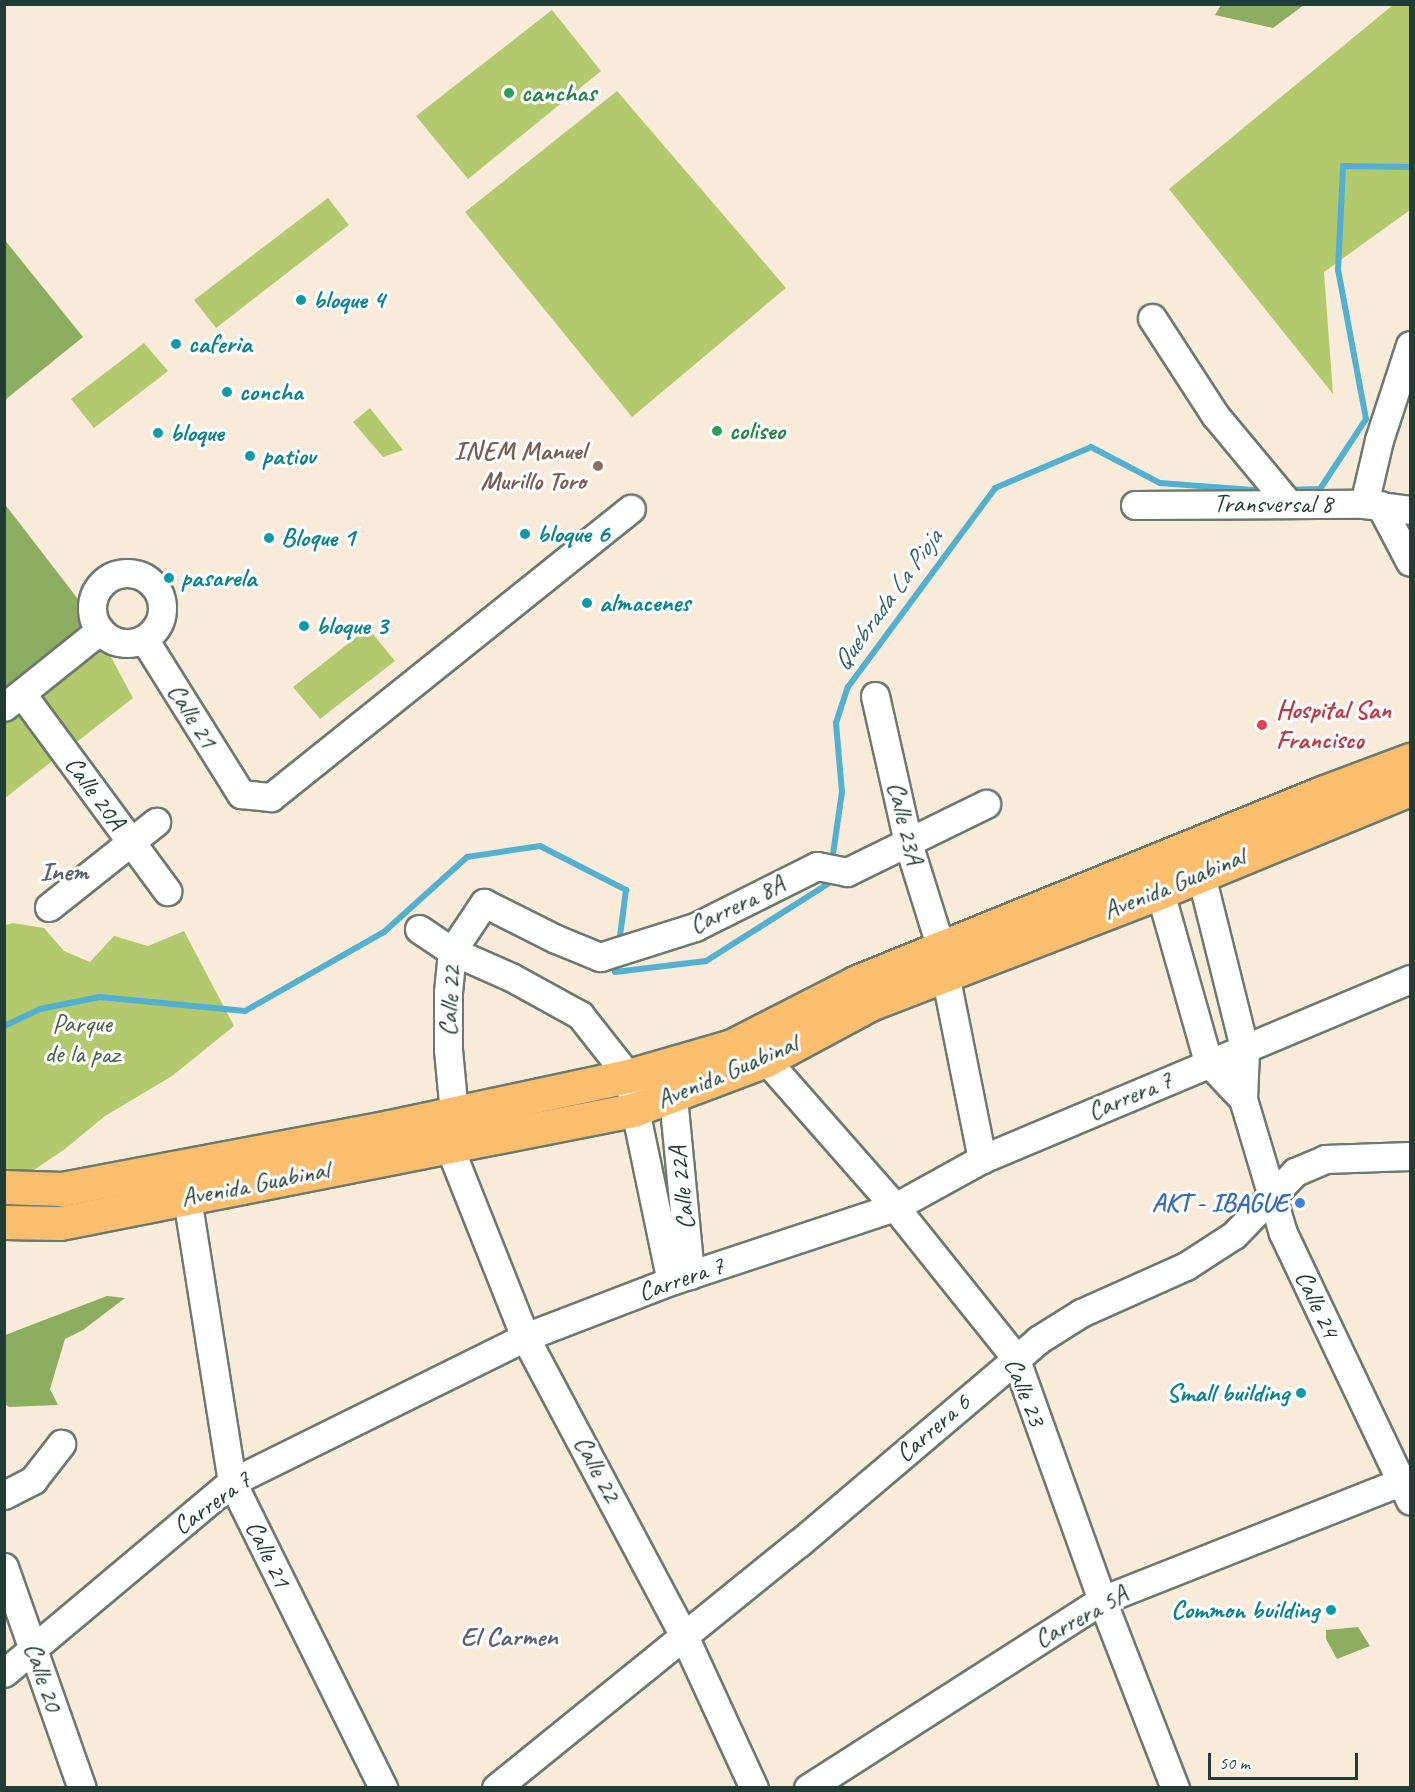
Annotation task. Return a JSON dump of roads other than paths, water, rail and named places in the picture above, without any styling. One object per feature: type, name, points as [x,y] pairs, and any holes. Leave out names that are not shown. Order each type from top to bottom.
[{"type":"main road","name":"Avenida Guabinal","points":[[4,1222],[60,1223],[633,1110],[673,1097],[766,1060],[870,1004],[943,961],[1322,793],[1410,760]]},
{"type":"main road","name":"Avenida Guabinal","points":[[4,1187],[62,1189],[628,1076],[732,1046],[857,982],[943,961],[1160,892],[1410,789]]},
{"type":"street","points":[[1152,318],[1215,415],[1288,502]]},
{"type":"street","points":[[1410,345],[1379,440],[1372,504],[1410,562]]},
{"type":"street","name":"Transversal 8","points":[[1135,505],[1288,502],[1372,504],[1410,510]]},
{"type":"street","name":"Calle 21","points":[[144,639],[241,794],[271,797],[631,509]]},
{"type":"street","points":[[130,572],[151,581],[162,600],[159,622],[144,639],[120,642],[100,630],[93,614],[94,596],[100,585],[108,578],[130,572]]},
{"type":"street","points":[[13,701],[100,630]]},
{"type":"street","name":"Calle 23A","points":[[875,696],[908,843],[943,961],[982,1158]]},
{"type":"street","name":"Calle 20A","points":[[13,701],[131,842],[167,891]]},
{"type":"street","name":"Carrera 8A","points":[[484,903],[556,939],[600,957],[695,927],[817,866],[847,872],[986,804]]},
{"type":"street","points":[[49,907],[156,822]]},
{"type":"street","name":"Calle 24","points":[[1201,875],[1245,1051],[1243,1099],[1283,1233],[1407,1486]]},
{"type":"street","name":"Calle 24","points":[[1160,892],[1208,1062],[1243,1099]]},
{"type":"street","name":"Calle 22","points":[[454,1110],[448,1050],[448,992],[453,951],[484,903]]},
{"type":"street","points":[[419,928],[453,951],[511,977],[580,1015],[628,1076]]},
{"type":"street","name":"Carrera 7","points":[[4,1673],[232,1482],[525,1337],[681,1278],[895,1207],[982,1158],[1208,1062],[1245,1051],[1410,979]]},
{"type":"street","name":"Calle 23","points":[[766,1060],[895,1207],[1015,1357],[1101,1600],[1175,1788]]},
{"type":"street","name":"Calle 22A","points":[[665,1065],[673,1097],[681,1278]]},
{"type":"street","name":"Calle 22A","points":[[628,1076],[633,1110],[681,1278]]},
{"type":"street","name":"Calle 22","points":[[449,1146],[525,1337],[684,1636],[754,1788]]},
{"type":"street","name":"Carrera 6","points":[[496,1788],[799,1543],[1015,1357],[1081,1313],[1186,1266],[1234,1235],[1295,1172],[1325,1159],[1410,1156]]},
{"type":"street","name":"Calle 21","points":[[187,1198],[232,1482],[383,1788]]},
{"type":"street","points":[[4,1495],[33,1480],[61,1444]]},
{"type":"street","name":"Carrera 5A","points":[[808,1788],[1101,1600],[1407,1486]]},
{"type":"street","name":"Calle 20","points":[[4,1567],[82,1788]]},
{"type":"waterway","name":"Quebrada La Pioja","points":[[1288,490],[1320,489],[1366,419],[1338,270],[1343,166],[1410,167]]},
{"type":"waterway","name":"Quebrada La Pioja","points":[[832,861],[842,792],[836,723],[848,687],[995,488],[1091,447],[1160,483],[1266,491]]},
{"type":"waterway","name":"Quebrada La Pioja","points":[[4,1026],[40,1009],[100,997],[245,1011],[384,932],[467,857],[540,846],[626,890],[619,944]]},
{"type":"waterway","name":"Quebrada La Pioja","points":[[617,960],[615,972],[706,961],[828,884],[830,874]]},
{"type":"place","name":"canchas","points":[[509,93]]},
{"type":"place","name":"bloque 4","points":[[301,300]]},
{"type":"place","name":"caferia","points":[[176,344]]},
{"type":"place","name":"concha","points":[[227,392]]},
{"type":"place","name":"coliseo","points":[[717,431]]},
{"type":"place","name":"bloque","points":[[158,433]]},
{"type":"place","name":"patiov","points":[[250,456]]},
{"type":"place","name":"INEM Manuel Murillo Toro","points":[[598,466]]},
{"type":"place","name":"bloque 6","points":[[525,534]]},
{"type":"place","name":"Bloque 1","points":[[269,538]]},
{"type":"place","name":"pasarela","points":[[169,578]]},
{"type":"place","name":"almacenes","points":[[587,603]]},
{"type":"place","name":"bloque 3","points":[[304,626]]},
{"type":"place","name":"Hospital San Francisco","points":[[1262,725]]},
{"type":"place","name":"AKT - IBAGUE","points":[[1300,1203]]},
{"type":"place","name":"Small building","points":[[1301,1393]]},
{"type":"place","name":"Common building","points":[[1331,1610]]},
{"type":"district","name":"Inem","points":[[64,872]]},
{"type":"district","name":"El Carmen","points":[[509,1637]]},
{"type":"park label","name":"Parque de la paz","points":[[82,1039]]}]
